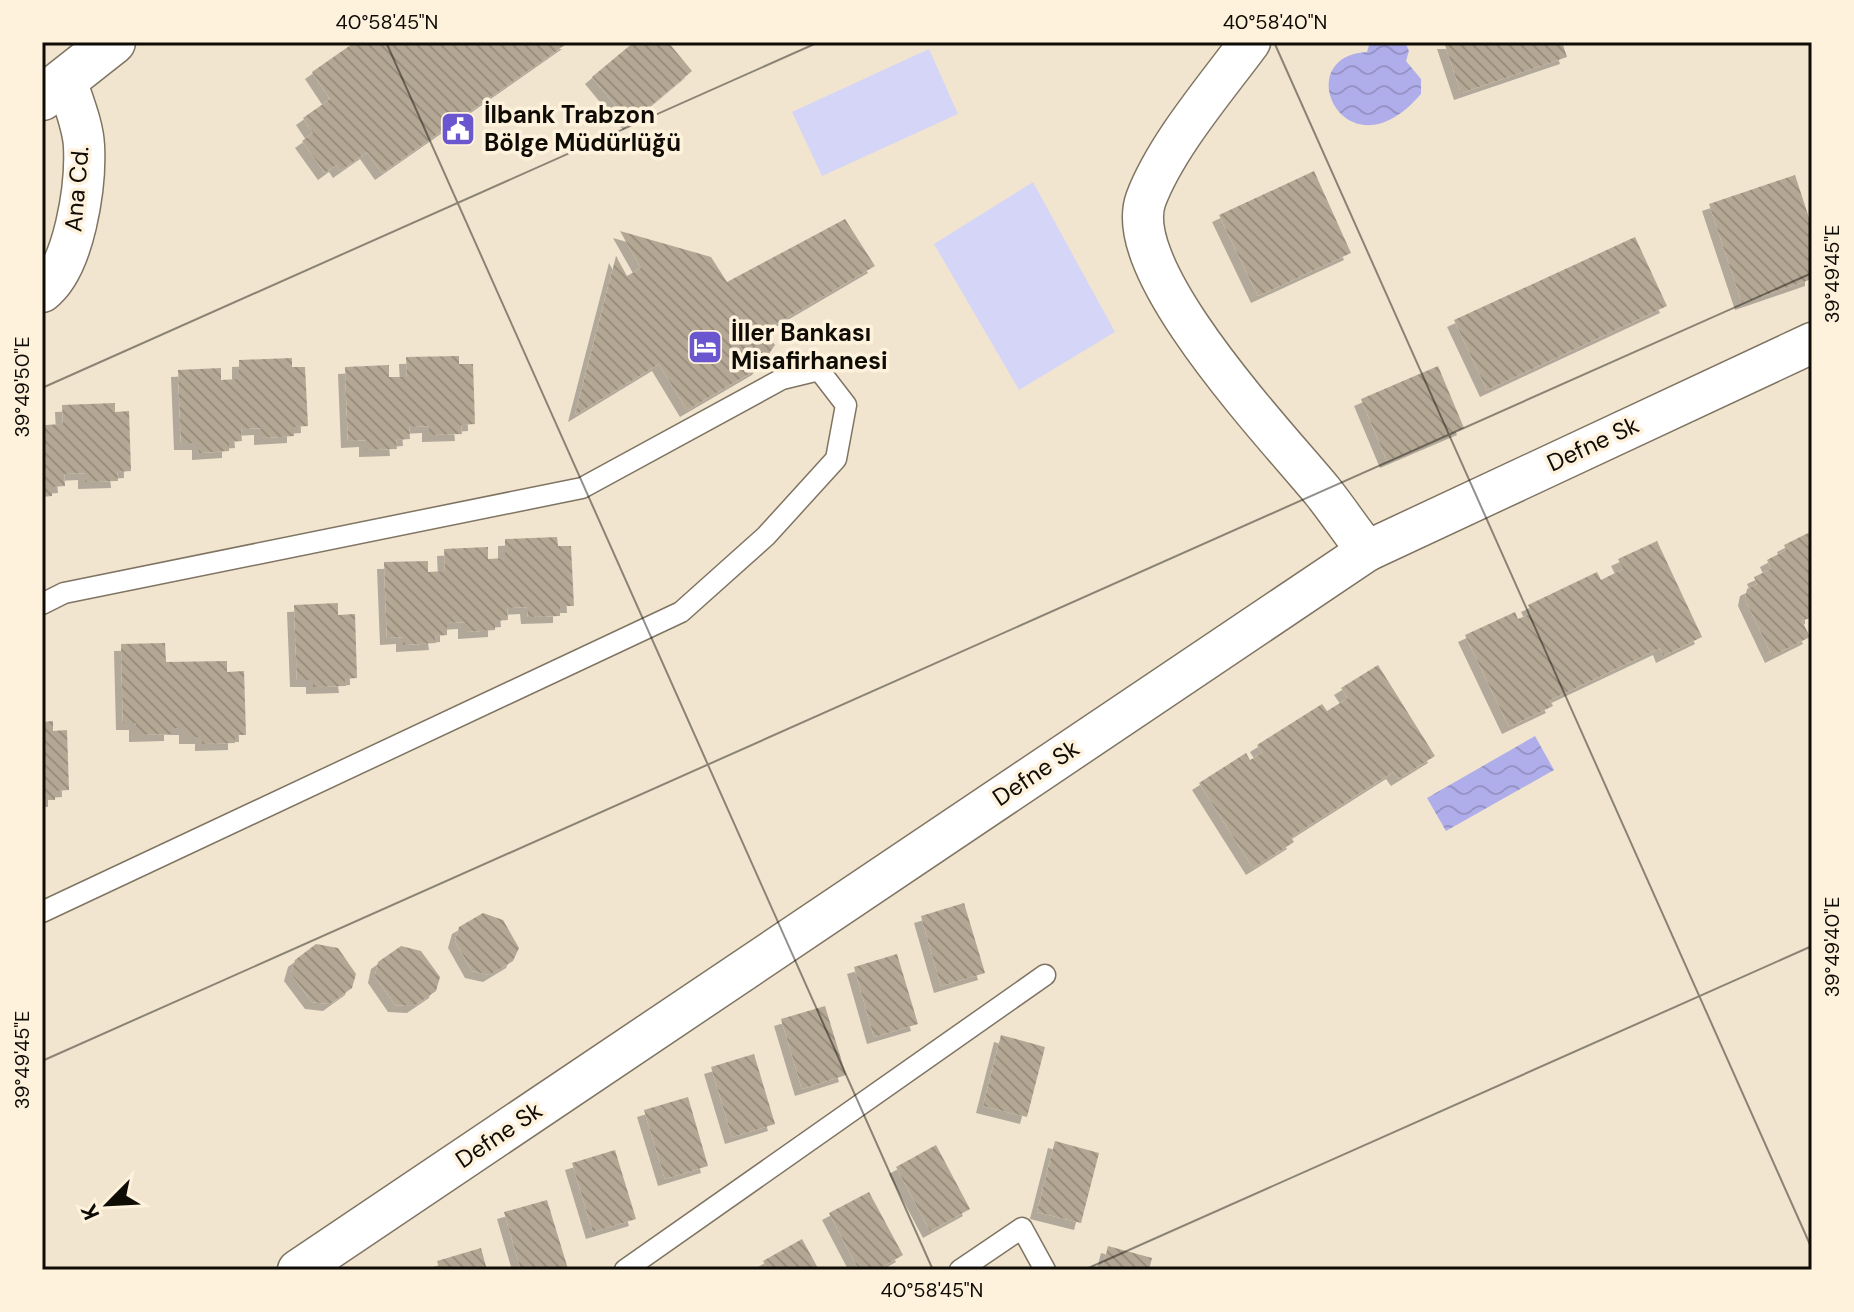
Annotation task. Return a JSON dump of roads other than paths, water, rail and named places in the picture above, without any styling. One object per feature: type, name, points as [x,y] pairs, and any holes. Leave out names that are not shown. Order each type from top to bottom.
[{"type":"highway","points":[[54,88],[113,42]]},
{"type":"street","points":[[1250,42],[1170,155],[1145,201],[1143,227],[1150,256],[1208,355],[1325,494],[1367,551]]},
{"type":"street","name":"Ana Cd.","points":[[42,292],[50,286],[75,237],[85,144],[54,88]]},
{"type":"street","name":"Defne Sk","points":[[298,1270],[1367,551],[1812,343]]},
{"type":"lane","points":[[42,604],[64,593],[582,488],[782,379],[819,370],[846,405],[836,459],[766,536],[681,612],[42,912]]},
{"type":"lane","points":[[625,1270],[1045,975]]},
{"type":"lane","points":[[960,1270],[1022,1228],[1045,1270]]},
{"type":"water","points":[[1370,42],[1405,42],[1409,51],[1406,61],[1421,79],[1421,94],[1394,118],[1370,125],[1350,120],[1336,108],[1329,90],[1331,73],[1343,59],[1367,52]]},
{"type":"water","points":[[1535,736],[1554,770],[1446,831],[1427,798]]},
{"type":"place","name":"İlbank Trabzon Bölge Müdürlüğü","points":[[458,129]]},
{"type":"place","name":"İller Bankası Misafirhanesi","points":[[705,347]]}]
